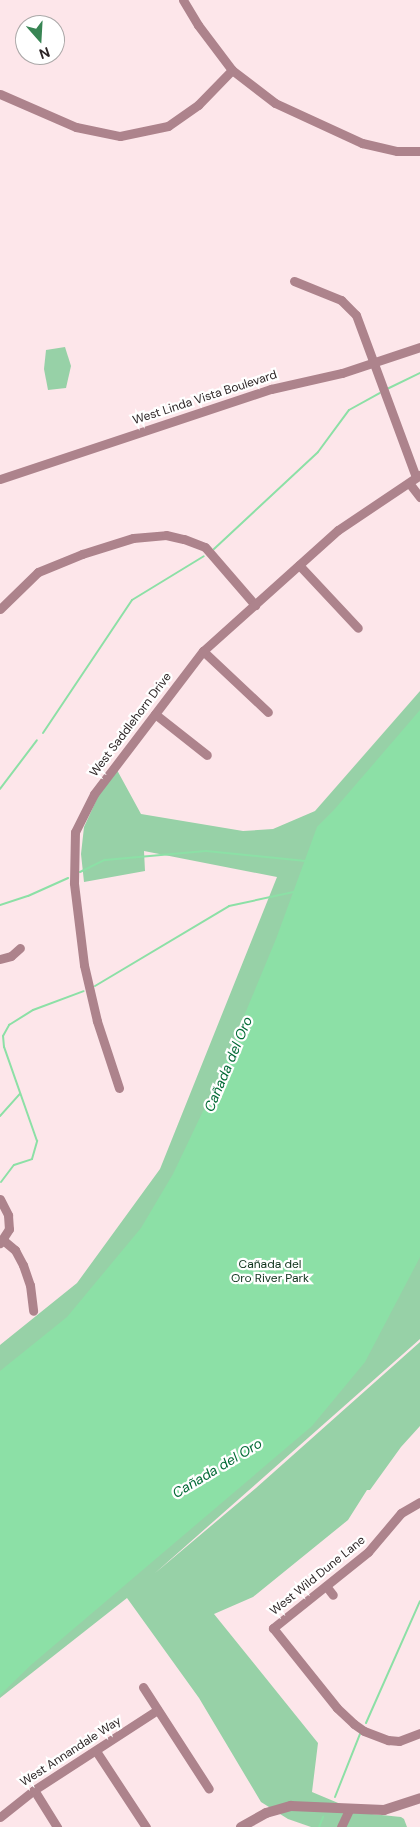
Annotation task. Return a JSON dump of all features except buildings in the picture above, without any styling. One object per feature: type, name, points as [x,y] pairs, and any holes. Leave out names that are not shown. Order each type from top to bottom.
[{"type":"street","points":[[184,0],[198,25],[232,70],[275,103],[346,137],[380,148],[420,151]]},
{"type":"street","points":[[0,94],[76,127],[120,136],[168,126],[198,105],[232,70]]},
{"type":"street","points":[[294,281],[330,294],[350,307],[361,324],[420,497]]},
{"type":"street","name":"West Linda Vista Boulevard","points":[[0,479],[271,389],[375,363],[420,348]]},
{"type":"street","name":"West Saddlehorn Drive","points":[[119,1088],[97,1021],[84,965],[74,883],[75,832],[94,794],[203,651],[338,530],[415,478]]},
{"type":"street","points":[[0,609],[38,572],[82,554],[133,538],[166,535],[205,547],[255,605]]},
{"type":"street","points":[[299,565],[358,628]]},
{"type":"street","points":[[203,651],[268,712]]},
{"type":"street","points":[[155,714],[208,755]]},
{"type":"street","points":[[0,959],[11,956],[20,948]]},
{"type":"street","points":[[0,1199],[8,1215],[9,1229],[2,1241],[15,1250],[23,1265],[30,1285],[33,1311]]},
{"type":"street","name":"West Wild Dune Lane","points":[[420,1502],[401,1513],[368,1552],[273,1628],[345,1716],[364,1731],[388,1744],[420,1733]]},
{"type":"street","points":[[326,1586],[333,1595]]},
{"type":"street","points":[[143,1688],[209,1789]]},
{"type":"street","name":"West Annandale Way","points":[[0,1817],[34,1790],[157,1710]]},
{"type":"street","points":[[96,1751],[146,1827]]},
{"type":"street","points":[[34,1790],[57,1827]]},
{"type":"street","points":[[241,1827],[266,1813],[291,1806],[318,1806],[349,1810],[384,1810],[420,1798]]},
{"type":"street","points":[[341,1827],[349,1810]]},
{"type":"green space","points":[[65,347],[71,366],[66,388],[48,390],[44,369],[46,350]]},
{"type":"green space","name":"Cañada del Oro River Park","points":[[420,691],[420,1339],[154,1574],[256,1488],[420,1342],[420,1426],[401,1447],[370,1490],[367,1490],[348,1520],[253,1597],[214,1614],[318,1743],[312,1792],[362,1813],[401,1817],[404,1819],[407,1827],[311,1827],[288,1819],[261,1802],[199,1698],[127,1598],[0,1698],[0,1345],[77,1283],[160,1169],[277,877],[144,851],[145,871],[84,882],[81,854],[84,827],[100,792],[117,770],[141,814],[243,831],[273,829],[315,811]]},
{"type":"water","name":"Cañada del Oro River Park","points":[[420,710],[420,1257],[365,1362],[312,1426],[31,1665],[0,1695],[0,1371],[67,1317],[141,1228],[173,1174],[215,1086],[276,939],[317,827]]},
{"type":"waterway","points":[[387,389],[420,373]]},
{"type":"waterway","points":[[214,549],[318,452],[349,410],[380,393]]},
{"type":"waterway","points":[[43,733],[132,600],[204,556]]},
{"type":"waterway","points":[[0,789],[37,740]]},
{"type":"waterway","points":[[80,872],[105,860],[206,851],[306,861]]},
{"type":"waterway","points":[[0,905],[28,896],[68,878]]},
{"type":"waterway","points":[[95,986],[229,906],[294,892]]},
{"type":"waterway","points":[[1,1182],[14,1165],[32,1159],[37,1141],[4,1047],[3,1036],[9,1025],[33,1010],[84,991]]},
{"type":"waterway","points":[[0,1116],[20,1094]]},
{"type":"waterway","points":[[366,1723],[420,1601]]},
{"type":"waterway","points":[[335,1797],[360,1734]]},
{"type":"waterway","points":[[319,1827],[323,1817]]},
{"type":"water label","name":"Cañada del Oro","points":[[228,1064]]},
{"type":"water label","name":"Cañada del Oro","points":[[217,1468]]}]
